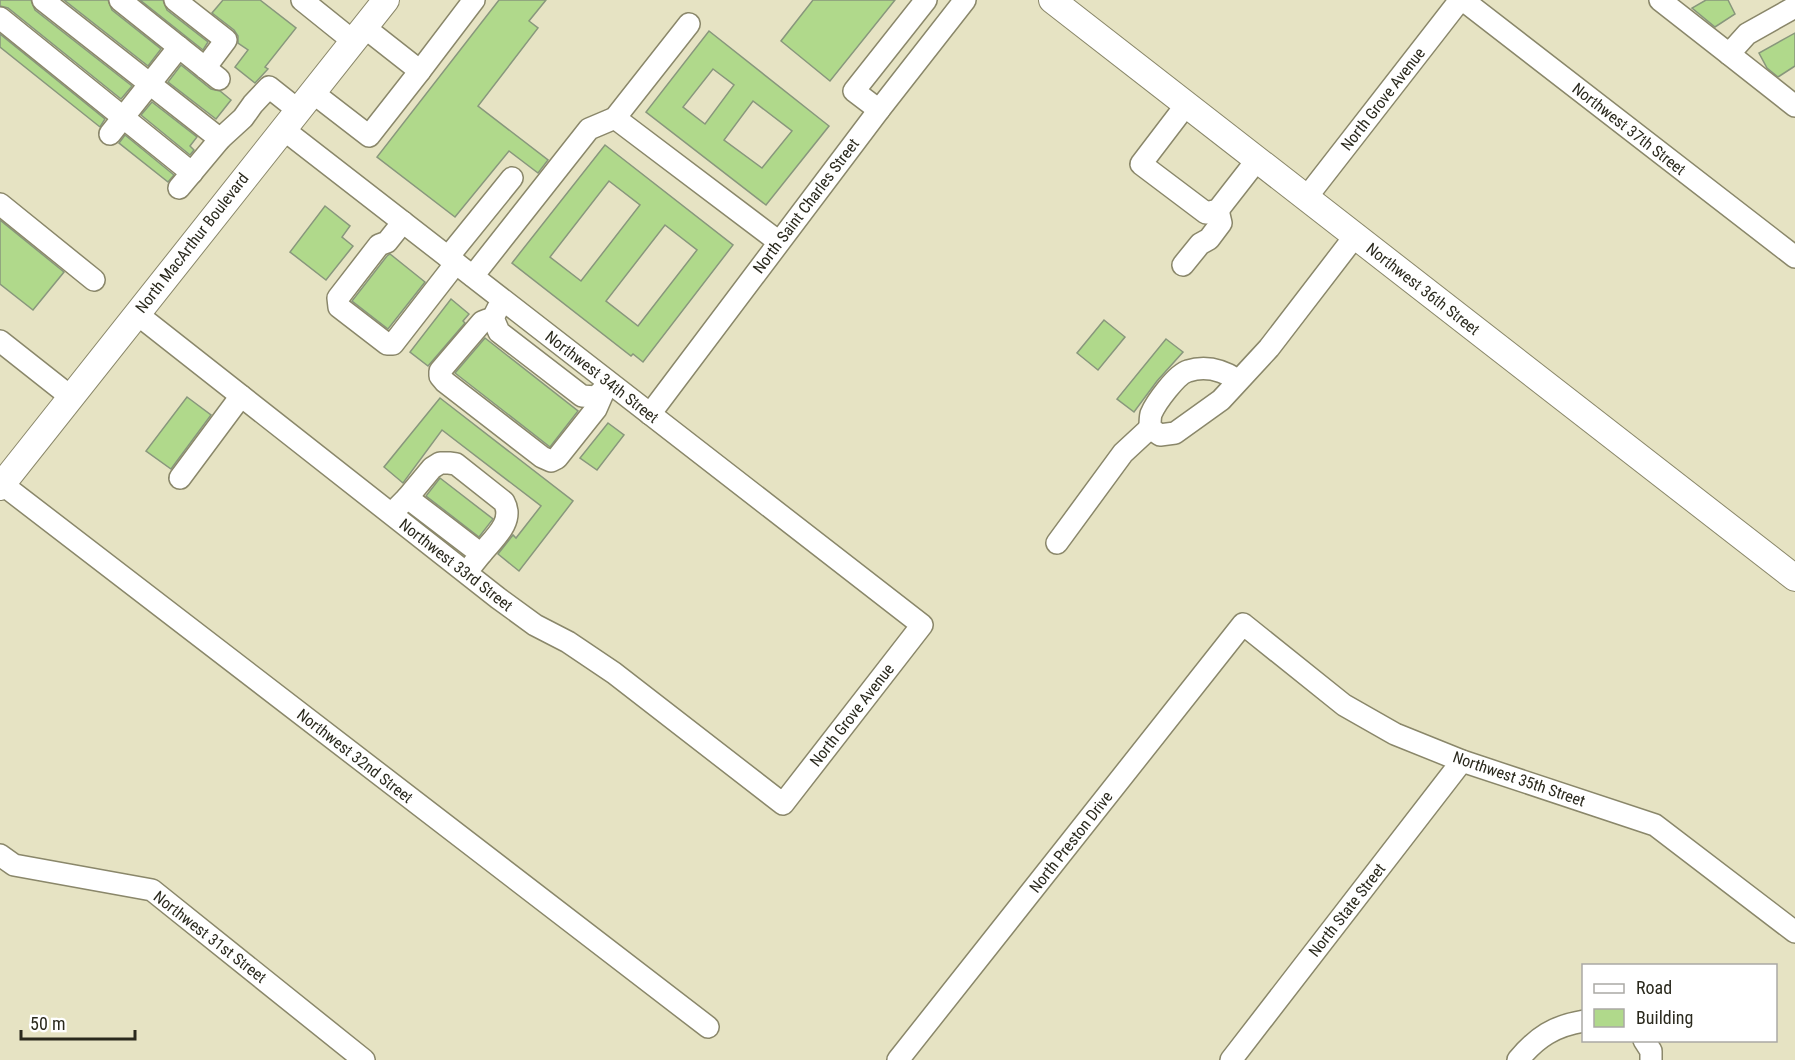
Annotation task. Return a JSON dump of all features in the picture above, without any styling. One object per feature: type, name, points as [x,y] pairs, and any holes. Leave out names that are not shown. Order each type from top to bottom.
[{"type":"main road","name":"North MacArthur Boulevard","points":[[1,486],[386,0]]},
{"type":"main road","name":"Northwest 36th Street","points":[[1052,0],[1795,578]]},
{"type":"street","points":[[43,0],[220,139]]},
{"type":"street","points":[[120,0],[212,73],[226,40],[175,0]]},
{"type":"street","points":[[302,0],[420,71]]},
{"type":"street","points":[[0,18],[123,117],[186,181],[220,139],[243,118],[269,87],[298,110],[369,136],[474,0]]},
{"type":"street","points":[[879,110],[854,91],[926,0]]},
{"type":"street","name":"North Saint Charles Street","points":[[650,414],[879,110],[965,0]]},
{"type":"street","name":"North Grove Avenue","points":[[1306,198],[1462,0]]},
{"type":"street","name":"Northwest 37th Street","points":[[1462,0],[1795,257]]},
{"type":"street","points":[[1660,0],[1795,106]]},
{"type":"street","points":[[1730,54],[1747,34],[1795,7]]},
{"type":"street","points":[[403,222],[387,242],[379,245],[338,298],[339,307],[387,344],[393,344],[459,265],[590,129],[615,118],[689,24]]},
{"type":"street","points":[[110,134],[179,48]]},
{"type":"street","points":[[1186,105],[1141,164],[1206,213],[1218,210],[1257,160]]},
{"type":"street","name":"Northwest 34th Street","points":[[298,110],[403,222],[504,301],[607,388],[650,414],[922,625]]},
{"type":"street","points":[[615,118],[779,242]]},
{"type":"street","points":[[459,265],[512,178]]},
{"type":"street","points":[[0,204],[94,280]]},
{"type":"street","points":[[1183,265],[1200,244],[1209,239],[1221,224],[1218,210]]},
{"type":"street","points":[[1150,428],[1160,435],[1175,434],[1221,400],[1269,348],[1355,236]]},
{"type":"street","points":[[504,301],[495,312],[494,320],[499,332],[582,396],[596,396],[607,388]]},
{"type":"street","name":"Northwest 33rd Street","points":[[136,314],[466,574],[535,625],[568,642],[614,673],[783,804]]},
{"type":"street","points":[[494,320],[482,322],[440,371],[440,376],[542,457],[551,461],[563,452],[596,409],[607,388]]},
{"type":"street","points":[[0,341],[71,397]]},
{"type":"street","points":[[1057,543],[1123,453],[1150,428],[1151,415],[1162,395],[1186,371],[1205,368],[1227,373],[1238,380]]},
{"type":"street","points":[[180,478],[241,396]]},
{"type":"street","points":[[392,514],[432,468],[440,463],[456,464],[504,502],[507,509],[506,523],[466,574]]},
{"type":"street","name":"Northwest 32nd Street","points":[[1,486],[708,1027]]},
{"type":"street","points":[[407,498],[481,554]]},
{"type":"street","name":"Northwest 35th Street","points":[[1243,624],[1344,705],[1395,734],[1462,761],[1656,825],[1795,932]]},
{"type":"street","name":"North Preston Drive","points":[[898,1060],[1243,624]]},
{"type":"street","name":"North Grove Avenue","points":[[783,804],[922,625]]},
{"type":"street","name":"North State Street","points":[[1231,1060],[1462,761]]},
{"type":"street","name":"Northwest 31st Street","points":[[0,855],[14,865],[152,890],[364,1060]]},
{"type":"street","points":[[1518,1060],[1537,1039],[1565,1024],[1582,1021]]},
{"type":"street","points":[[1645,1042],[1651,1051],[1651,1060]]},
{"type":"building","points":[[0,0],[31,0],[35,10],[132,86],[121,99],[8,8],[0,6]]},
{"type":"building","points":[[64,0],[108,0],[112,10],[161,49],[148,66]]},
{"type":"building","points":[[140,0],[163,0],[167,10],[208,42],[203,50]]},
{"type":"building","points":[[223,0],[260,0],[296,28],[265,67],[268,69],[255,83],[235,67],[248,50],[238,43],[238,36],[234,30],[212,13]]},
{"type":"building","points":[[499,0],[546,0],[529,21],[538,28],[478,106],[548,160],[538,173],[509,151],[455,217],[377,157]]},
{"type":"building","points":[[813,0],[895,0],[830,81],[781,41]]},
{"type":"building","points":[[1706,0],[1728,0],[1735,14],[1715,27],[1692,8]]},
{"type":"building","points":[[709,31],[829,126],[766,205],[646,112]],"holes":[[[713,69],[734,85],[705,124],[683,107]],[[753,101],[792,131],[762,168],[724,140]]]},
{"type":"building","points":[[1795,33],[1795,66],[1778,77],[1767,68],[1759,53]]},
{"type":"building","points":[[0,34],[105,119],[100,127],[0,47]]},
{"type":"building","points":[[181,65],[211,89],[220,91],[231,100],[216,119],[168,82]]},
{"type":"building","points":[[152,102],[197,137],[190,146],[194,150],[190,155],[141,115]]},
{"type":"building","points":[[125,135],[174,175],[168,182],[119,143]]},
{"type":"building","points":[[605,145],[733,245],[643,362],[633,354],[631,356],[512,263]],"holes":[[[609,181],[640,205],[581,281],[550,257]],[[665,225],[697,250],[638,326],[606,301]]]},
{"type":"building","points":[[325,206],[350,226],[342,237],[353,246],[326,280],[290,252]]},
{"type":"building","points":[[0,220],[64,272],[33,310],[0,284]]},
{"type":"building","points":[[390,254],[425,282],[388,329],[352,301]]},
{"type":"building","points":[[451,299],[469,314],[463,321],[465,323],[428,366],[410,352]]},
{"type":"building","points":[[1104,320],[1125,337],[1098,370],[1077,353]]},
{"type":"building","points":[[485,338],[578,411],[550,447],[455,373]]},
{"type":"building","points":[[1166,339],[1183,352],[1134,412],[1117,399]]},
{"type":"building","points":[[187,397],[211,415],[171,469],[146,451]]},
{"type":"building","points":[[440,398],[573,501],[519,571],[498,554],[513,535],[516,538],[541,506],[442,430],[403,483],[384,467]]},
{"type":"building","points":[[608,423],[624,435],[597,470],[580,458]]},
{"type":"building","points":[[440,478],[493,519],[479,537],[426,496]]}]
